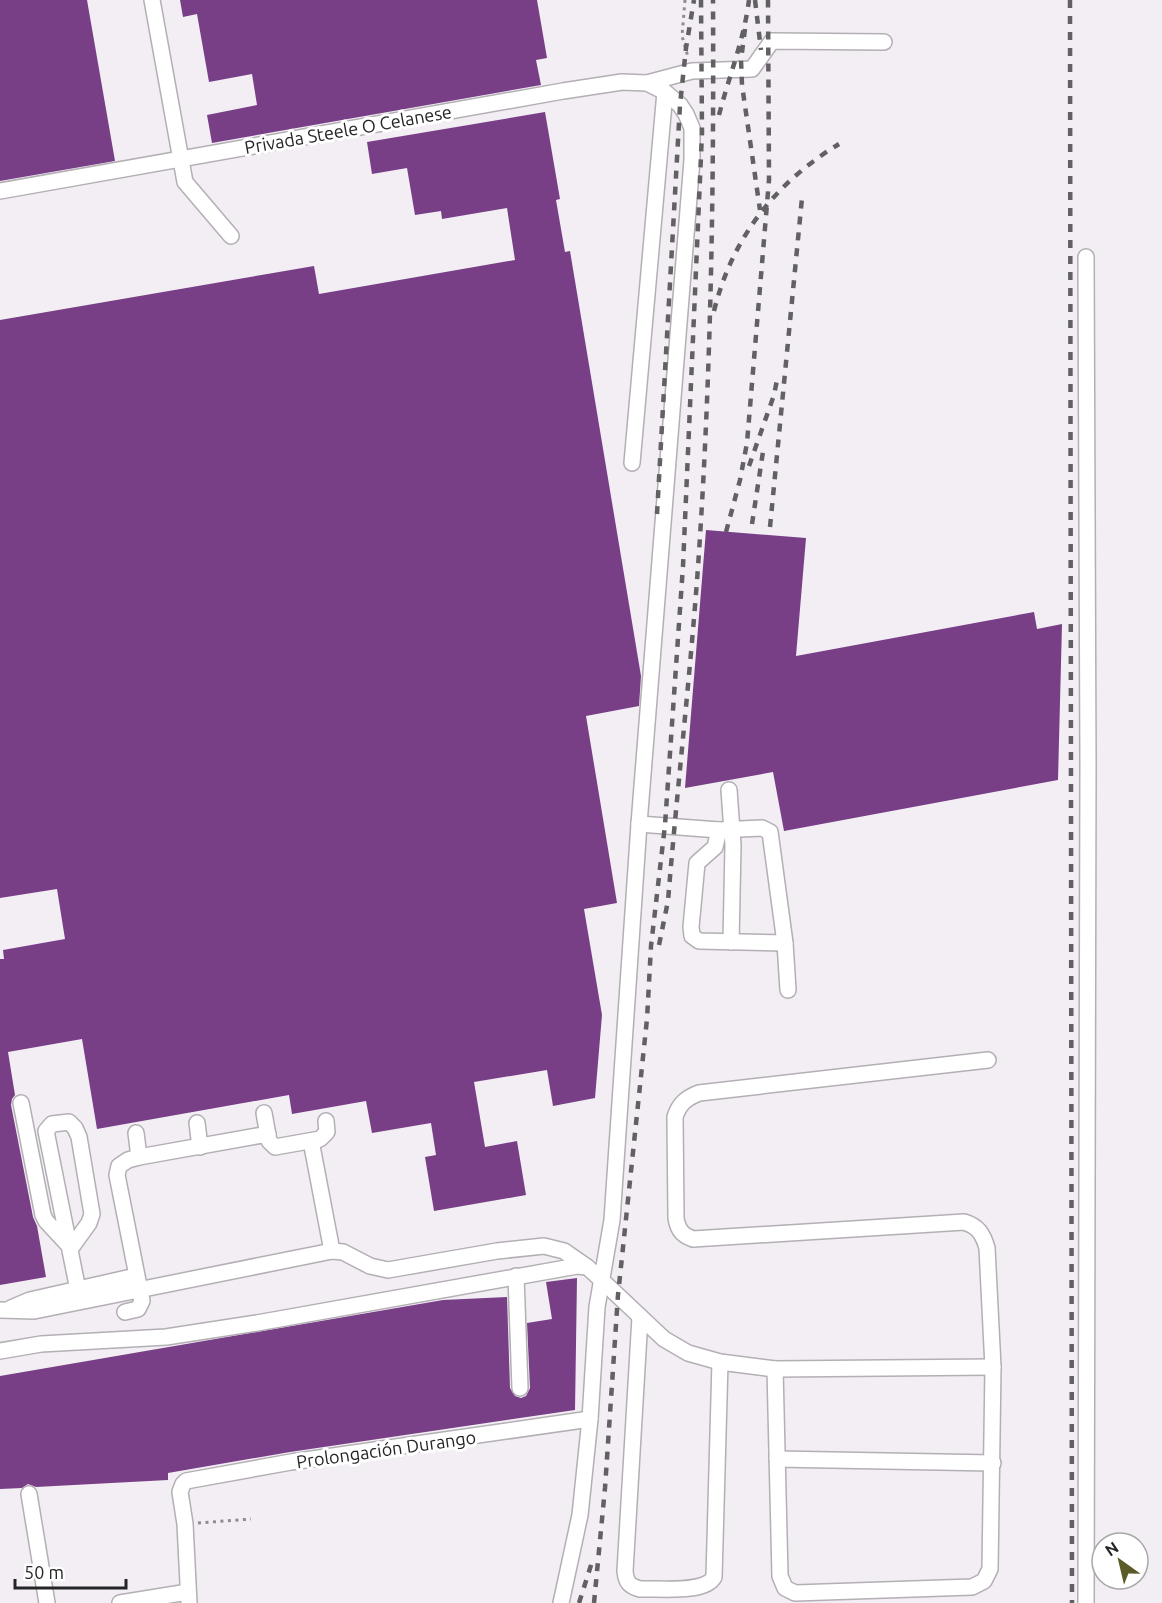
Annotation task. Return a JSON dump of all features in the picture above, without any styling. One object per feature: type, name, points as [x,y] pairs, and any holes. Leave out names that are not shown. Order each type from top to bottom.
[{"type":"street","points":[[152,0],[185,182],[231,236]]},
{"type":"street","points":[[647,83],[692,71],[753,69],[772,40],[885,42]]},
{"type":"street","name":"Privada Steele O Celanese","points":[[0,191],[622,82],[647,83],[665,92],[680,105],[692,128],[692,160],[639,824]]},
{"type":"street","points":[[632,463],[665,92]]},
{"type":"street","points":[[1086,257],[1088,753],[1086,1603]]},
{"type":"street","points":[[729,790],[725,830],[731,942]]},
{"type":"street","points":[[561,1603],[580,1515],[590,1419],[597,1307],[612,1220],[639,824],[725,830],[765,829],[772,835],[785,943],[788,990]]},
{"type":"street","points":[[725,830],[715,847],[697,863],[691,933],[694,939],[785,943]]},
{"type":"street","points":[[775,1369],[780,1576],[785,1588],[795,1593],[978,1586],[984,1581],[990,1569],[993,1366],[987,1248],[980,1230],[964,1222],[693,1239],[684,1236],[680,1232],[676,1218],[675,1117],[678,1108],[689,1096],[699,1093],[988,1060]]},
{"type":"street","points":[[21,1103],[43,1215],[70,1248]]},
{"type":"street","points":[[264,1113],[271,1144],[275,1147],[310,1141],[326,1135],[326,1121]]},
{"type":"street","points":[[70,1248],[89,1223],[92,1214],[79,1137],[74,1125],[65,1122],[49,1126],[46,1134],[78,1290]]},
{"type":"street","points":[[197,1123],[200,1147]]},
{"type":"street","points":[[136,1133],[139,1157]]},
{"type":"street","points":[[125,1312],[140,1307],[142,1301],[117,1175],[122,1162],[268,1134]]},
{"type":"street","points":[[310,1141],[332,1251]]},
{"type":"street","points":[[4,1310],[30,1300],[78,1290],[138,1283],[332,1251],[343,1252],[370,1266],[388,1270],[497,1251],[526,1247],[554,1247],[564,1251],[587,1268],[675,1347],[720,1362],[775,1369],[993,1366]]},
{"type":"street","points":[[0,1351],[41,1344],[177,1335],[568,1266],[587,1268]]},
{"type":"street","points":[[516,1276],[520,1388]]},
{"type":"street","points":[[4,1310],[34,1311],[138,1283]]},
{"type":"street","points":[[640,1317],[625,1571],[626,1578],[633,1587],[640,1589],[698,1588],[711,1582],[714,1577],[720,1362]]},
{"type":"street","name":"Prolongación Durango","points":[[184,1524],[180,1491],[183,1484],[190,1480],[291,1462],[590,1419]]},
{"type":"street","points":[[777,1459],[993,1463]]},
{"type":"street","points":[[29,1494],[46,1603]]},
{"type":"street","points":[[120,1603],[189,1597],[184,1524]]},
{"type":"path","points":[[685,0],[682,36],[692,71]]},
{"type":"path","points":[[184,1524],[251,1519]]},
{"type":"building","points":[[0,0],[87,0],[115,161],[0,181]]},
{"type":"building","points":[[180,0],[537,0],[547,58],[536,60],[541,85],[212,143],[207,115],[257,105],[252,74],[209,82],[197,14],[183,17]]},
{"type":"building","points":[[545,112],[560,199],[556,200],[565,252],[570,251],[641,676],[639,706],[586,716],[617,903],[584,909],[602,1015],[595,1098],[553,1106],[547,1070],[474,1082],[485,1147],[517,1141],[526,1195],[434,1211],[425,1157],[436,1155],[431,1123],[372,1133],[366,1101],[292,1114],[289,1095],[97,1129],[82,1039],[8,1052],[15,1095],[11,1105],[46,1277],[0,1285],[0,959],[4,959],[3,950],[65,939],[57,889],[0,898],[0,320],[314,266],[319,294],[515,260],[507,208],[442,219],[441,211],[415,215],[407,168],[372,174],[367,142]]},
{"type":"building","points":[[706,530],[806,538],[796,656],[1034,612],[1037,629],[1062,624],[1058,780],[784,831],[773,772],[685,788]]},
{"type":"building","points":[[577,1278],[575,1410],[290,1452],[168,1473],[168,1480],[36,1487],[28,1484],[22,1488],[0,1489],[0,1376],[443,1300],[507,1297],[510,1388],[515,1396],[521,1398],[526,1396],[530,1388],[527,1323],[552,1319],[546,1282]]},
{"type":"railway","points":[[657,514],[680,105],[694,0]]},
{"type":"railway","points":[[594,1603],[605,1488],[618,1295],[647,1019],[651,946],[665,825],[683,566],[702,133],[701,0]]},
{"type":"railway","points":[[659,945],[668,901],[695,609],[702,496],[711,284],[713,0]]},
{"type":"railway","points":[[719,115],[740,44],[749,0]]},
{"type":"railway","points":[[755,0],[761,50]]},
{"type":"railway","points":[[726,532],[747,443],[769,180],[768,0]]},
{"type":"railway","points":[[1070,0],[1072,1603]]},
{"type":"railway","points":[[745,29],[741,60],[742,85],[760,210]]},
{"type":"railway","points":[[714,311],[732,260],[759,215],[795,176],[839,144]]},
{"type":"railway","points":[[770,527],[802,198]]},
{"type":"railway","points":[[749,466],[774,395],[778,375]]},
{"type":"railway","points":[[752,524],[764,445]]},
{"type":"railway","points":[[579,1603],[592,1562]]}]
